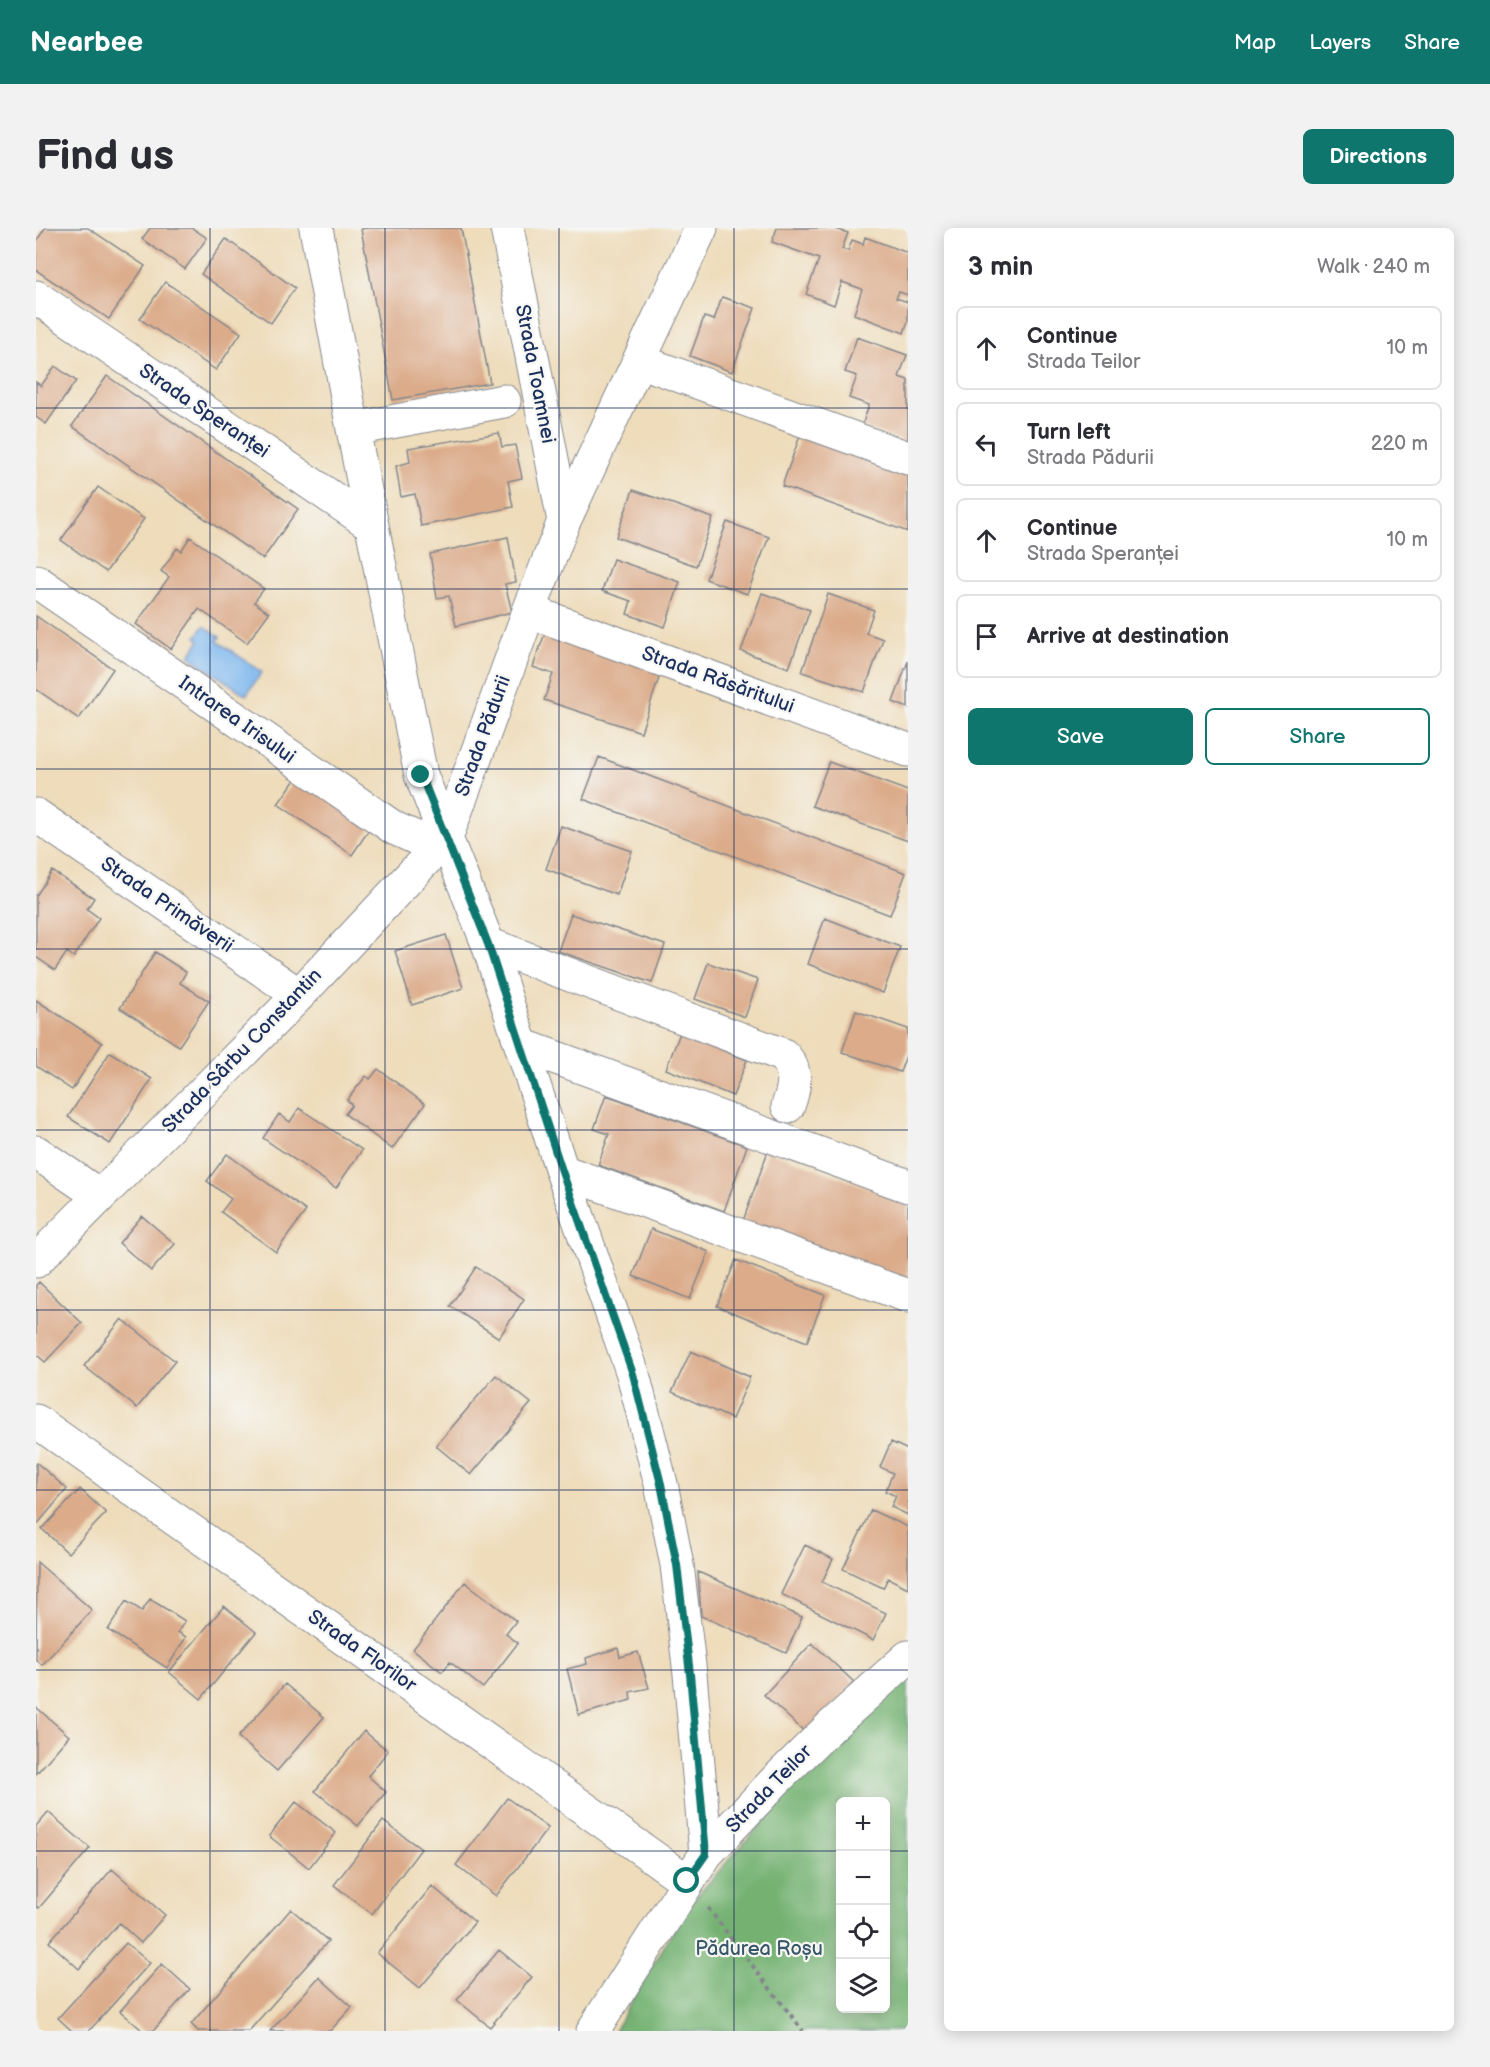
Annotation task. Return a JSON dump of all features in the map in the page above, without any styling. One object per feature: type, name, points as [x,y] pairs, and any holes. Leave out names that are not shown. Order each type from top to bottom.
[{"type":"street","points":[[316,228],[421,775],[488,944],[562,1171],[633,1374],[661,1484],[678,1576],[690,1674],[706,1854]]},
{"type":"street","name":"Strada Toamnei","points":[[507,228],[564,521]]},
{"type":"street","name":"Strada Pădurii","points":[[446,838],[564,521],[701,228]]},
{"type":"street","name":"Strada Speranței","points":[[36,297],[372,525]]},
{"type":"street","points":[[639,361],[908,458]]},
{"type":"street","points":[[353,429],[504,401]]},
{"type":"street","name":"Intrarea Irisului","points":[[36,581],[394,828],[416,838],[446,838]]},
{"type":"street","name":"Strada Răsăritului","points":[[529,611],[908,750]]},
{"type":"street","name":"Strada Primăverii","points":[[36,815],[299,995]]},
{"type":"street","name":"Strada Sârbu Constantin","points":[[36,1262],[299,995],[446,838]]},
{"type":"street","points":[[488,944],[783,1055],[791,1063],[795,1080],[788,1106]]},
{"type":"street","points":[[521,1045],[908,1186]]},
{"type":"street","points":[[36,1152],[100,1196]]},
{"type":"street","points":[[562,1171],[908,1296]]},
{"type":"street","name":"Strada Florilor","points":[[36,1421],[687,1881]]},
{"type":"street","name":"Strada Teilor","points":[[593,2031],[706,1854],[806,1750],[908,1657]]},
{"type":"path","points":[[687,1881],[803,2031]]},
{"type":"green space","name":"Pădurea Roșu","points":[[908,1674],[908,2031],[614,2031],[688,1906],[847,1727]]},
{"type":"water","points":[[204,626],[220,637],[217,641],[262,672],[246,695],[189,656],[200,640],[196,637]]},
{"type":"building","points":[[45,228],[88,228],[145,266],[109,319],[36,270],[36,242]]},
{"type":"building","points":[[150,228],[192,228],[207,238],[185,269],[142,239]]},
{"type":"building","points":[[461,228],[490,383],[393,400],[361,229]]},
{"type":"building","points":[[777,228],[833,228],[848,233],[842,249],[848,251],[852,240],[863,244],[865,237],[908,253],[908,295],[899,292],[896,298],[908,302],[908,321],[904,333],[854,314],[862,289],[842,282],[834,305],[806,294],[819,259],[772,242]]},
{"type":"building","points":[[226,239],[295,288],[271,323],[201,274]]},
{"type":"building","points":[[165,282],[241,333],[216,370],[140,319]]},
{"type":"building","points":[[722,297],[755,308],[732,372],[690,356],[704,317],[714,320]]},
{"type":"building","points":[[857,337],[907,355],[899,377],[908,380],[908,443],[862,426],[869,405],[849,398],[857,376],[845,372]]},
{"type":"building","points":[[55,366],[76,381],[46,424],[36,417],[36,382],[41,386]]},
{"type":"building","points":[[107,376],[298,509],[263,559],[72,426]]},
{"type":"building","points":[[499,433],[502,447],[515,445],[522,478],[508,481],[513,507],[421,526],[415,494],[401,497],[396,466],[410,462],[408,448]]},
{"type":"building","points":[[801,433],[908,473],[908,532],[782,486]]},
{"type":"building","points":[[98,487],[144,519],[106,572],[61,540]]},
{"type":"building","points":[[633,490],[713,518],[696,566],[616,537]]},
{"type":"building","points":[[727,522],[769,537],[747,594],[706,579]]},
{"type":"building","points":[[190,537],[264,589],[254,602],[269,613],[247,643],[199,609],[171,649],[136,624],[169,577],[161,571],[177,548],[181,551]]},
{"type":"building","points":[[508,537],[516,582],[505,584],[512,612],[456,626],[449,596],[437,598],[430,554]]},
{"type":"building","points":[[613,559],[680,582],[665,627],[627,614],[631,601],[602,591]]},
{"type":"building","points":[[762,593],[810,610],[789,668],[741,651]]},
{"type":"building","points":[[828,594],[874,610],[866,633],[883,639],[864,692],[802,672]]},
{"type":"building","points":[[36,616],[113,669],[79,719],[36,689]]},
{"type":"building","points":[[545,633],[661,672],[641,732],[544,700],[553,674],[533,667]]},
{"type":"building","points":[[908,661],[908,708],[893,702]]},
{"type":"building","points":[[599,757],[906,873],[890,915],[583,799]]},
{"type":"building","points":[[829,762],[908,791],[908,841],[812,806]]},
{"type":"building","points":[[299,774],[373,824],[352,855],[278,804]]},
{"type":"building","points":[[561,826],[632,851],[617,895],[546,869]]},
{"type":"building","points":[[52,871],[94,898],[87,909],[99,918],[74,957],[67,952],[55,970],[36,957],[36,896]]},
{"type":"building","points":[[571,914],[665,945],[652,983],[558,951]]},
{"type":"building","points":[[825,918],[900,947],[883,993],[808,964]]},
{"type":"building","points":[[446,935],[463,988],[412,1005],[395,951]]},
{"type":"building","points":[[155,952],[186,972],[180,983],[209,1001],[179,1046],[120,1008]]},
{"type":"building","points":[[708,963],[758,980],[745,1017],[695,999]]},
{"type":"building","points":[[36,1000],[102,1043],[72,1090],[36,1066]]},
{"type":"building","points":[[856,1011],[908,1029],[908,1050],[900,1072],[842,1052]]},
{"type":"building","points":[[680,1033],[747,1060],[733,1096],[666,1069]]},
{"type":"building","points":[[110,1052],[152,1079],[110,1144],[68,1117]]},
{"type":"building","points":[[378,1069],[425,1104],[392,1149],[345,1114],[352,1105],[347,1100],[366,1076],[370,1079]]},
{"type":"building","points":[[606,1095],[747,1146],[724,1211],[598,1165],[609,1134],[594,1129]]},
{"type":"building","points":[[299,1108],[362,1150],[336,1188],[263,1138],[279,1114],[290,1122]]},
{"type":"building","points":[[768,1151],[908,1202],[908,1281],[743,1221]]},
{"type":"building","points":[[227,1154],[306,1211],[276,1252],[221,1212],[231,1199],[207,1181]]},
{"type":"building","points":[[142,1216],[175,1244],[151,1271],[119,1243]]},
{"type":"building","points":[[651,1229],[709,1252],[690,1299],[633,1276]]},
{"type":"building","points":[[736,1260],[825,1295],[807,1342],[717,1306]]},
{"type":"building","points":[[476,1267],[524,1299],[499,1338],[450,1306]]},
{"type":"building","points":[[39,1282],[82,1323],[45,1362],[36,1354],[36,1285]]},
{"type":"building","points":[[122,1319],[175,1361],[137,1408],[84,1366]]},
{"type":"building","points":[[691,1351],[750,1377],[732,1419],[672,1392]]},
{"type":"building","points":[[496,1375],[531,1403],[471,1475],[436,1446]]},
{"type":"building","points":[[891,1442],[908,1450],[908,1515],[891,1507],[896,1496],[885,1491],[893,1473],[880,1467]]},
{"type":"building","points":[[37,1463],[67,1489],[36,1526],[36,1465]]},
{"type":"building","points":[[80,1489],[106,1513],[68,1553],[42,1529]]},
{"type":"building","points":[[871,1510],[908,1527],[908,1588],[888,1578],[883,1588],[843,1569]]},
{"type":"building","points":[[805,1545],[833,1559],[822,1582],[886,1613],[873,1640],[781,1594]]},
{"type":"building","points":[[37,1562],[92,1610],[42,1665],[36,1660]]},
{"type":"building","points":[[698,1572],[802,1617],[786,1653],[701,1616]]},
{"type":"building","points":[[465,1582],[516,1621],[506,1634],[518,1643],[483,1688],[450,1662],[442,1672],[413,1649]]},
{"type":"building","points":[[150,1599],[185,1621],[178,1632],[186,1637],[167,1668],[108,1630],[126,1601],[142,1611]]},
{"type":"building","points":[[224,1606],[256,1632],[201,1699],[169,1672]]},
{"type":"building","points":[[812,1643],[854,1682],[807,1734],[764,1695]]},
{"type":"building","points":[[618,1648],[620,1657],[638,1652],[649,1688],[630,1692],[631,1700],[579,1715],[567,1669],[587,1664],[586,1658]]},
{"type":"building","points":[[285,1684],[324,1717],[277,1771],[238,1737]]},
{"type":"building","points":[[36,1707],[69,1736],[36,1774]]},
{"type":"building","points":[[364,1731],[388,1751],[368,1776],[386,1792],[358,1826],[315,1791]]},
{"type":"building","points":[[507,1798],[548,1828],[496,1896],[456,1865]]},
{"type":"building","points":[[296,1802],[336,1833],[309,1868],[269,1836]]},
{"type":"building","points":[[48,1812],[90,1848],[39,1908],[36,1906],[36,1826]]},
{"type":"building","points":[[383,1821],[421,1849],[372,1914],[334,1885]]},
{"type":"building","points":[[112,1869],[165,1915],[141,1943],[119,1923],[79,1969],[49,1942]]},
{"type":"building","points":[[432,1886],[475,1922],[420,1988],[377,1953]]},
{"type":"building","points":[[291,1909],[328,1941],[249,2031],[198,2031],[191,2024]]},
{"type":"building","points":[[126,1943],[150,1963],[89,2031],[72,2031],[58,2018]]},
{"type":"building","points":[[499,1950],[532,1977],[490,2027],[457,2000]]},
{"type":"building","points":[[162,1964],[190,1989],[153,2031],[143,2031],[120,2011]]},
{"type":"building","points":[[319,1977],[352,2007],[330,2031],[270,2031]]},
{"type":"route","points":[[421,775],[488,944],[562,1171],[633,1374],[661,1484],[677,1565],[690,1674],[706,1854],[687,1881]]}]
